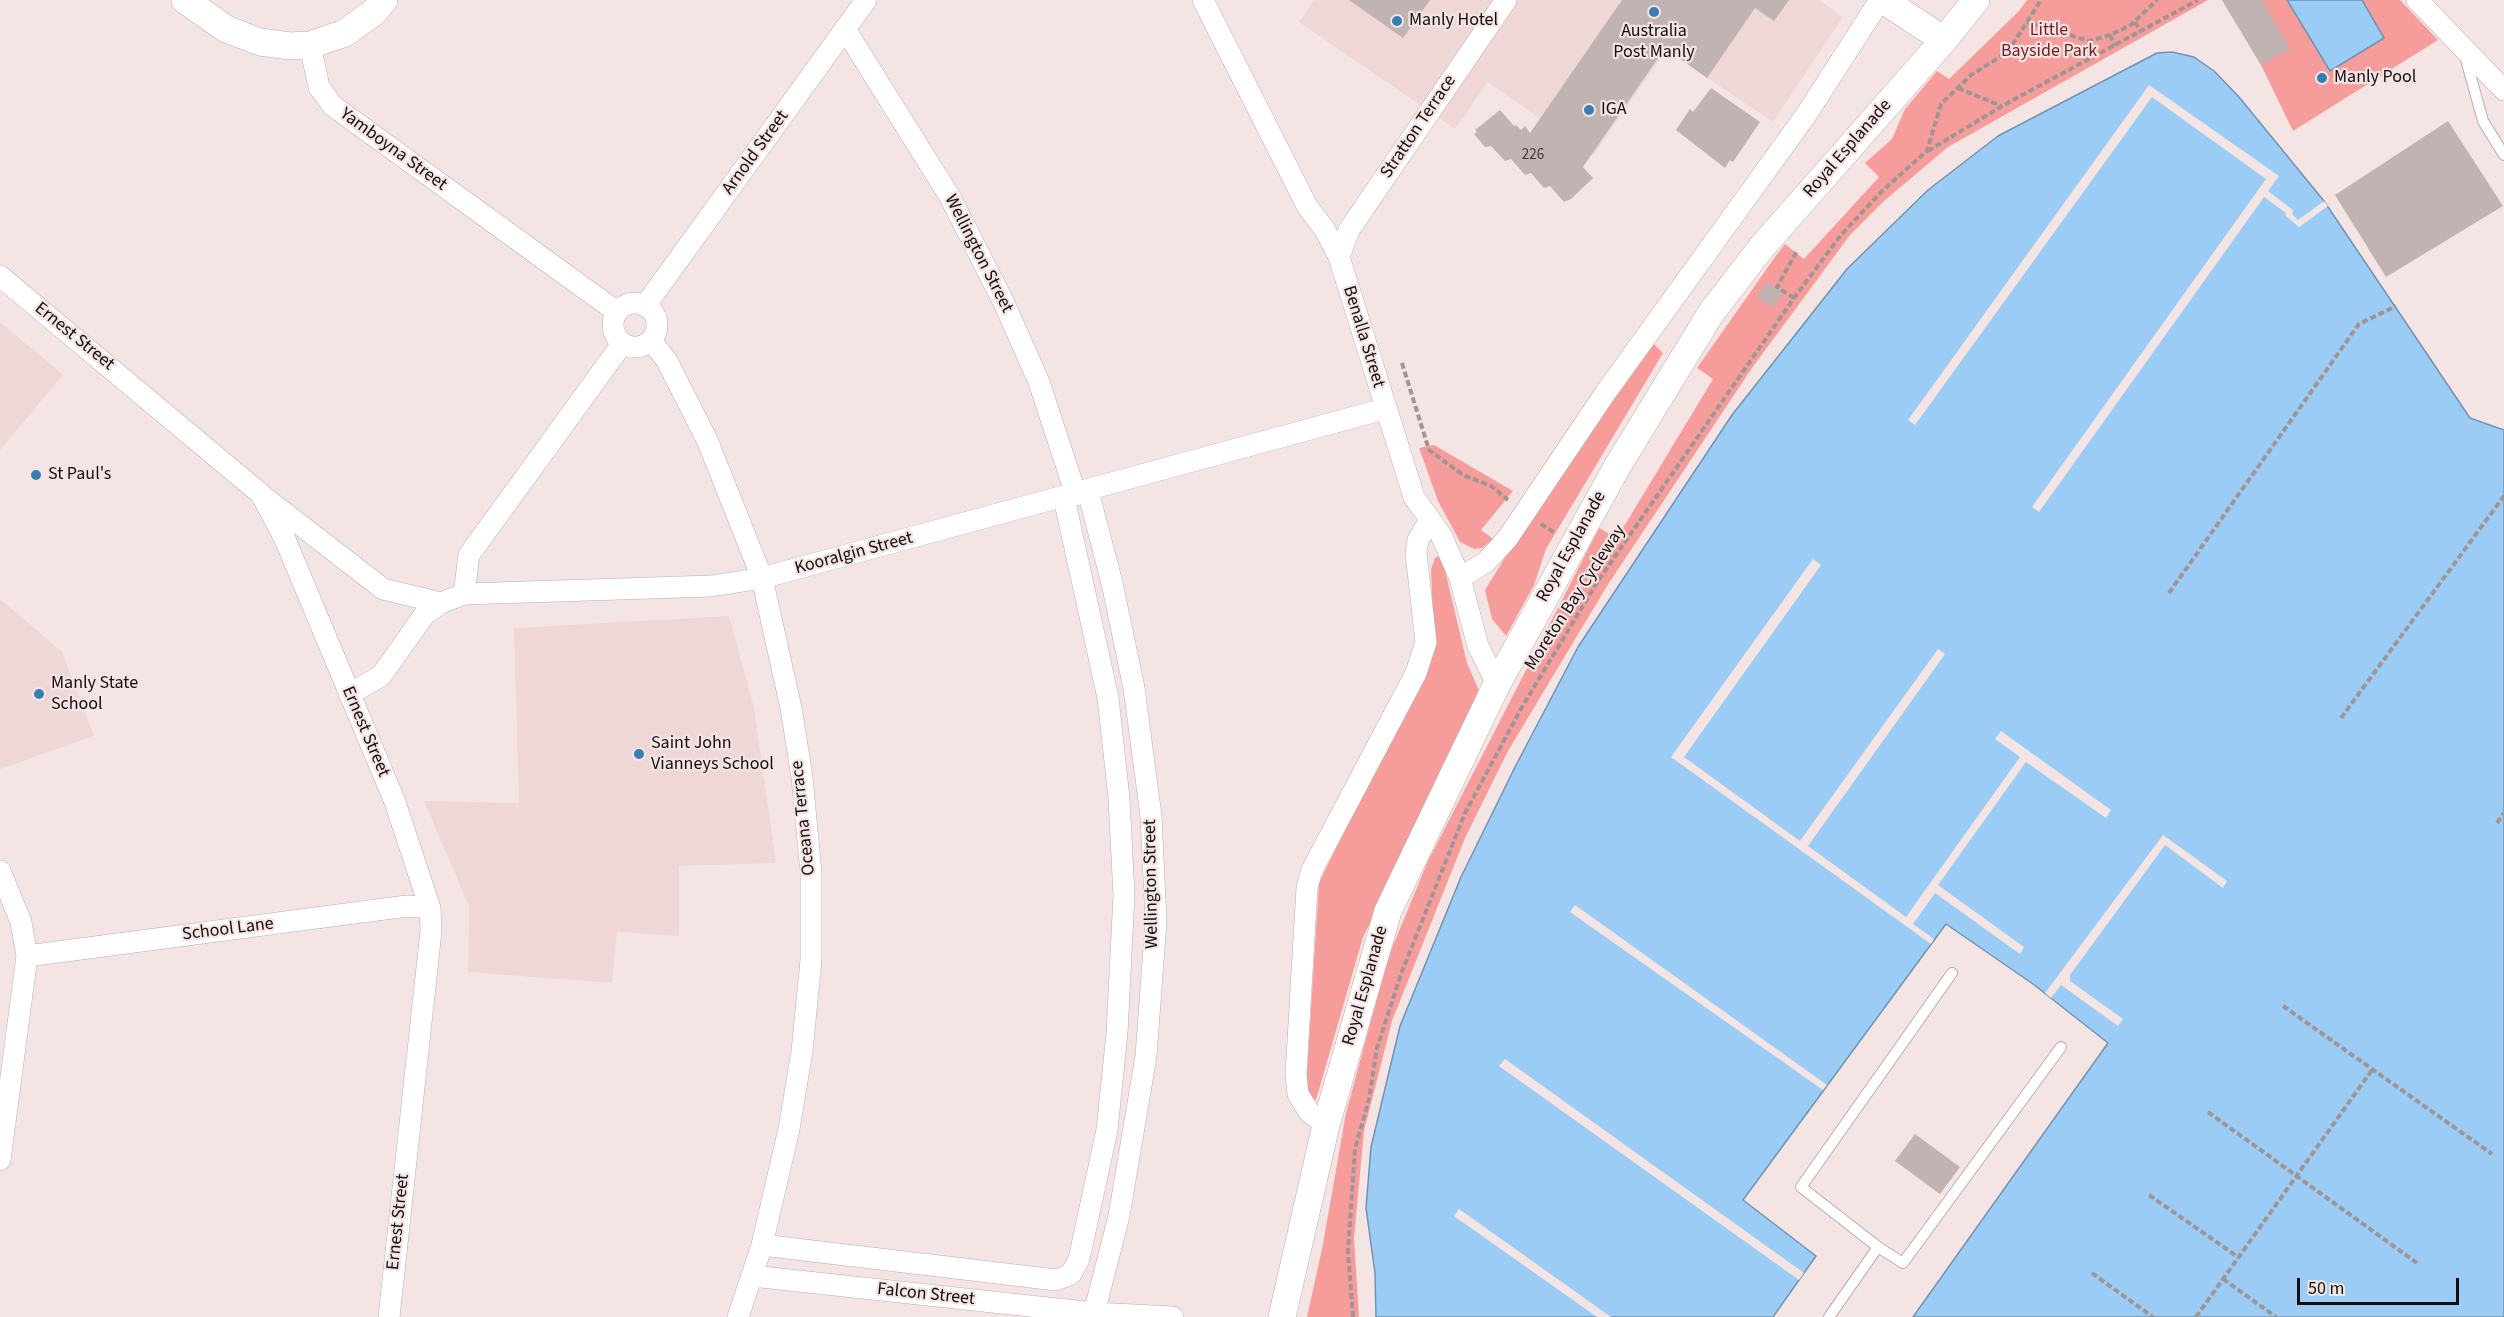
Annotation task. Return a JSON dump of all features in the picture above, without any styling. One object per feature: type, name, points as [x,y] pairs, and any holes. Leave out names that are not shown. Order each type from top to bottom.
[{"type":"street","points":[[185,0],[226,29],[260,42],[310,45],[345,33],[374,12],[384,0]]},
{"type":"street","name":"Arnold Street","points":[[645,306],[866,0]]},
{"type":"street","name":"Benalla Street","points":[[1203,0],[1307,206],[1325,230],[1339,257],[1384,410],[1414,497],[1441,535],[1460,578],[1478,646],[1497,684]]},
{"type":"street","name":"Stratton Terrace","points":[[1339,257],[1349,230],[1506,0]]},
{"type":"street","points":[[1460,578],[1486,562],[1507,539],[1606,392],[1806,115],[1881,0],[1944,40]]},
{"type":"street","name":"Royal Esplanade","points":[[1282,1317],[1326,1125],[1388,911],[1497,684],[1617,467],[1712,313],[1761,248],[1944,40],[1976,0]]},
{"type":"street","points":[[2417,0],[2504,90]]},
{"type":"street","name":"Wellington Street","points":[[845,29],[950,197],[1004,303],[1039,382],[1076,495],[1112,583],[1134,688],[1151,816],[1156,921],[1146,1056],[1119,1216],[1094,1313]]},
{"type":"street","name":"Yamboyna Street","points":[[310,45],[319,87],[333,106],[617,312]]},
{"type":"street","name":"Ernest Street","points":[[0,276],[261,494],[284,537],[395,802],[430,908],[431,931],[389,1317]]},
{"type":"street","points":[[628,304],[645,306],[654,314],[657,322],[656,334],[651,340],[638,347],[622,344],[613,331],[613,319],[617,312],[628,304]]},
{"type":"street","name":"Oceana Terrace","points":[[651,340],[667,361],[708,442],[762,578],[791,708],[802,777],[811,873],[811,960],[802,1051],[789,1129],[762,1245],[738,1317]]},
{"type":"street","points":[[464,594],[470,555],[622,344]]},
{"type":"street","name":"Kooralgin Street","points":[[349,694],[381,676],[425,615],[441,603],[464,594],[712,586],[762,578],[1384,410]]},
{"type":"street","points":[[261,494],[383,590],[441,603]]},
{"type":"street","name":"Wellington Street","points":[[1071,1274],[1079,1259],[1107,1130],[1117,1033],[1124,895],[1119,798],[1108,698],[1076,495]]},
{"type":"street","points":[[1326,1125],[1309,1112],[1298,1094],[1296,1074],[1307,887],[1312,870],[1416,673],[1426,642],[1416,553],[1418,540],[1430,520]]},
{"type":"street","points":[[0,871],[21,922],[27,956],[0,1160]]},
{"type":"street","name":"School Lane","points":[[27,956],[407,906],[430,908]]},
{"type":"street","name":"Falcon Street","points":[[762,1245],[1056,1280],[1071,1274]]},
{"type":"street","name":"Falcon Street","points":[[752,1276],[1094,1313],[1173,1317]]},
{"type":"lane","points":[[2462,47],[2483,121],[2502,148],[2504,155]]},
{"type":"lane","points":[[1953,973],[1801,1187],[1878,1247],[1903,1263],[2061,1047]]},
{"type":"lane","points":[[1829,1317],[1878,1247]]},
{"type":"path","points":[[1927,151],[1941,104],[1971,75],[2000,57],[2041,0]]},
{"type":"path","points":[[2027,22],[2089,41],[2110,35],[2135,22],[2157,0]]},
{"type":"path","name":"Moreton Bay Cycleway","points":[[1353,1317],[1348,1251],[1355,1149],[1369,1099],[1377,1048],[1405,963],[1465,813],[1522,706],[1598,581],[1794,298],[1841,235],[1883,190],[1927,151],[2002,106],[2198,0]]},
{"type":"path","points":[[2135,22],[2141,32]]},
{"type":"path","points":[[2110,35],[2115,46]]},
{"type":"path","points":[[1958,88],[2002,106]]},
{"type":"path","points":[[1794,298],[1777,287],[1797,251]]},
{"type":"path","points":[[2169,593],[2359,324],[2396,306]]},
{"type":"path","points":[[1402,363],[1429,450],[1463,475],[1491,486],[1524,513],[1572,546]]},
{"type":"path","points":[[2341,718],[2504,496]]},
{"type":"path","points":[[2497,823],[2504,813]]},
{"type":"path","points":[[2283,1006],[2492,1154]]},
{"type":"path","points":[[2196,1317],[2372,1071]]},
{"type":"path","points":[[2208,1112],[2417,1263]]},
{"type":"path","points":[[2149,1195],[2238,1257]]},
{"type":"path","points":[[2092,1273],[2153,1317]]},
{"type":"path","points":[[2223,1279],[2276,1317]]},
{"type":"shaded area","points":[[1314,0],[1819,0],[1843,17],[1773,122],[1666,50],[1593,156],[1488,82],[1455,129],[1299,22]]},
{"type":"shaded area","points":[[0,322],[63,375],[0,450]]},
{"type":"shaded area","name":"Manly State School","points":[[0,599],[62,652],[94,736],[0,769]]},
{"type":"shaded area","name":"Saint John Vianneys School","points":[[729,616],[754,708],[776,863],[679,866],[679,936],[617,932],[612,983],[468,972],[469,906],[424,801],[519,803],[514,628]]},
{"type":"green space","name":"Little Bayside Park","points":[[2027,0],[2208,0],[1948,147],[1884,201],[1850,235],[1752,368],[1607,586],[1508,751],[1465,838],[1392,1021],[1364,1131],[1354,1238],[1359,1317],[1307,1317],[1323,1244],[1346,1113],[1388,958],[1427,863],[1599,528],[1617,538],[1713,379],[1697,368],[1785,244],[1804,259],[1879,177],[1865,163],[1892,139],[1905,109],[1937,71],[1949,79],[2019,11]]},
{"type":"green space","name":"Manly Pool","points":[[2222,0],[2400,0],[2438,40],[2293,131],[2261,65]]},
{"type":"green space","points":[[1652,342],[1663,353],[1546,549],[1534,585],[1506,636],[1492,619],[1485,590],[1552,481]]},
{"type":"green space","points":[[1434,445],[1513,491],[1481,530],[1493,539],[1482,548],[1474,549],[1460,542],[1438,501],[1419,448]]},
{"type":"green space","points":[[1439,556],[1443,562],[1467,663],[1480,693],[1417,832],[1363,937],[1316,1100],[1310,1098],[1306,1089],[1319,883],[1434,646],[1431,569],[1435,558]]},
{"type":"water","points":[[2287,0],[2362,0],[2384,38],[2330,71]]},
{"type":"water","points":[[2172,52],[2194,57],[2214,71],[2239,97],[2324,201],[2470,418],[2504,430],[2504,1317],[1913,1317],[2108,1043],[2033,984],[1946,924],[1743,1200],[1816,1256],[1773,1317],[1376,1317],[1375,1273],[1366,1208],[1371,1147],[1400,1026],[1461,877],[1578,647],[1732,415],[1847,269],[1928,190],[1998,136],[2157,53]]},
{"type":"pier","points":[[2149,85],[2279,176],[2268,191],[2293,210],[2292,214],[2298,220],[2324,201],[2328,206],[2299,227],[2285,215],[2286,213],[2264,197],[2039,512],[2032,507],[2266,179],[2152,97],[1915,425],[1908,420]]},
{"type":"pier","points":[[1813,559],[1821,565],[1684,757],[1800,841],[1938,649],[1945,654],[1808,846],[1906,917],[2020,757],[1995,739],[2001,731],[2111,810],[2106,818],[2026,762],[1938,885],[2024,947],[2020,954],[1935,893],[1913,924],[1934,939],[1931,944],[1671,757]]},
{"type":"pier","points":[[2163,835],[2227,881],[2223,888],[2165,845],[2070,975],[2070,981],[2123,1019],[2118,1026],[2061,985],[2051,998],[2045,993]]},
{"type":"pier","points":[[1575,905],[1827,1085],[1823,1090],[1570,912]]},
{"type":"pier","points":[[1505,1059],[1804,1273],[1799,1280],[1499,1066]]},
{"type":"pier","points":[[1459,1209],[1611,1317],[1597,1317],[1454,1216]]},
{"type":"building","name":"Manly Hotel","points":[[1349,0],[1430,0],[1403,38]]},
{"type":"building","points":[[1622,0],[1789,0],[1774,21],[1755,8],[1707,78],[1665,48],[1583,167],[1593,178],[1571,199],[1564,202],[1550,186],[1544,188],[1531,173],[1525,175],[1511,159],[1505,161],[1491,146],[1485,147],[1474,134],[1477,132],[1475,130],[1500,110],[1514,126],[1516,125],[1521,130],[1525,126],[1530,133]]},
{"type":"building","points":[[2222,0],[2262,0],[2290,49],[2261,65]]},
{"type":"building","points":[[1711,88],[1760,122],[1733,162],[1730,160],[1725,168],[1676,130],[1690,109],[1693,112]]},
{"type":"building","points":[[2448,121],[2503,206],[2386,277],[2335,195]]},
{"type":"building","points":[[1767,282],[1783,292],[1773,308],[1756,297]]},
{"type":"building","points":[[1915,1134],[1960,1167],[1940,1194],[1895,1161]]},
{"type":"place","name":"Australia Post Manly","points":[[1654,12]]},
{"type":"place","name":"Manly Hotel","points":[[1397,21]]},
{"type":"place","name":"Manly Pool","points":[[2322,78]]},
{"type":"place","name":"IGA","points":[[1589,110]]},
{"type":"place","name":"St Paul's","points":[[36,475]]},
{"type":"place","name":"Manly State School","points":[[39,694]]},
{"type":"place","name":"Saint John Vianneys School","points":[[639,754]]}]
